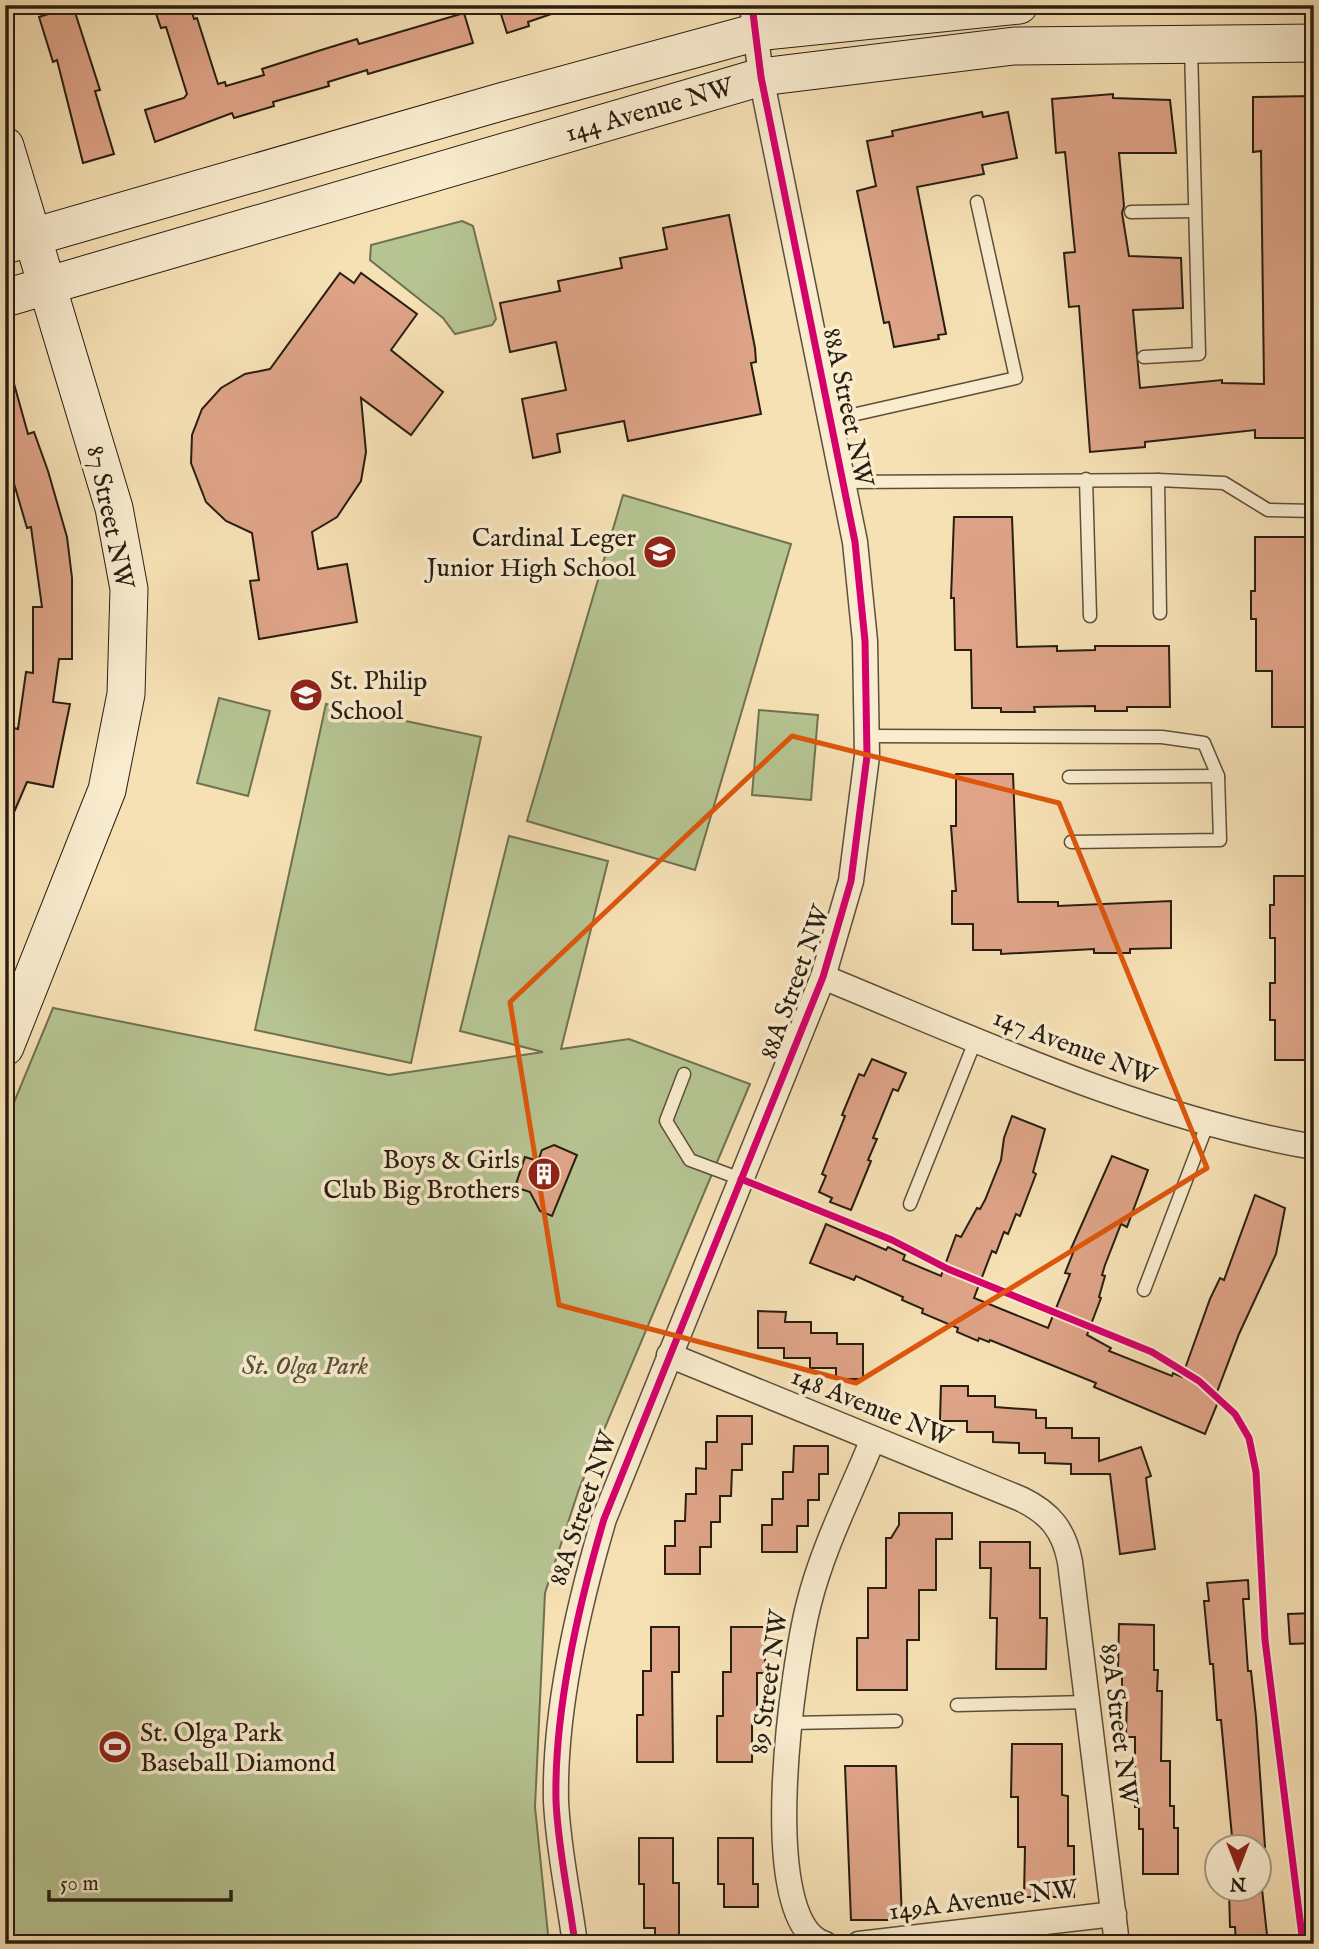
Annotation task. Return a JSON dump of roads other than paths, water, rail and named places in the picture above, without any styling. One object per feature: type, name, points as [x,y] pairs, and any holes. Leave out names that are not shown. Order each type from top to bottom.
[{"type":"street","name":"144 Avenue NW","points":[[19,241],[504,101],[754,19],[1019,5]]},
{"type":"street","name":"88A Street NW","points":[[575,1944],[556,1802],[561,1727],[582,1591],[604,1519],[823,977],[851,881],[867,736],[861,604],[855,542],[761,77],[754,19]]},
{"type":"street","name":"144 Avenue NW","points":[[5,298],[761,77],[1014,46],[1314,43]]},
{"type":"street","name":"87 Street NW","points":[[5,146],[19,241],[48,285],[114,508],[129,589],[126,694],[107,790],[5,1047]]},
{"type":"street","name":"147 Avenue NW","points":[[823,977],[1088,1086],[1207,1125],[1314,1147]]},
{"type":"street","name":"148 Avenue NW","points":[[669,1355],[1021,1499],[1049,1516]]},
{"type":"street","name":"89 Street NW","points":[[819,1941],[798,1921],[791,1896],[785,1803],[789,1723],[795,1670],[809,1601],[819,1569],[873,1439]]},
{"type":"street","name":"89A Street NW","points":[[1049,1516],[1068,1549],[1118,1944]]},
{"type":"street","name":"149A Avenue NW","points":[[859,1944],[1114,1914]]},
{"type":"lane","points":[[1144,357],[1199,354],[1191,44]]},
{"type":"lane","points":[[830,420],[1016,378],[977,202]]},
{"type":"lane","points":[[1131,212],[1194,211]]},
{"type":"lane","points":[[843,482],[1086,479],[1224,483],[1268,510],[1314,511]]},
{"type":"lane","points":[[1086,479],[1090,616]]},
{"type":"lane","points":[[1158,480],[1160,613]]},
{"type":"lane","points":[[867,736],[1162,737],[1205,744],[1218,776],[1220,840],[1072,842]]},
{"type":"lane","points":[[1069,777],[1218,776]]},
{"type":"lane","points":[[910,1204],[976,1040]]},
{"type":"lane","points":[[684,1074],[666,1121],[690,1160],[741,1179]]},
{"type":"lane","points":[[1144,1290],[1207,1125]]},
{"type":"lane","points":[[957,1705],[1087,1702]]},
{"type":"lane","points":[[789,1723],[896,1721]]},
{"type":"place","name":"Cardinal Leger Junior High School","points":[[660,552]]},
{"type":"place","name":"St. Philip School","points":[[306,695]]},
{"type":"place","name":"Boys & Girls Club Big Brothers","points":[[544,1174]]},
{"type":"place","name":"St. Olga Park Baseball Diamond","points":[[115,1747]]},
{"type":"park label","name":"St. Olga Park","points":[[305,1365]]}]
